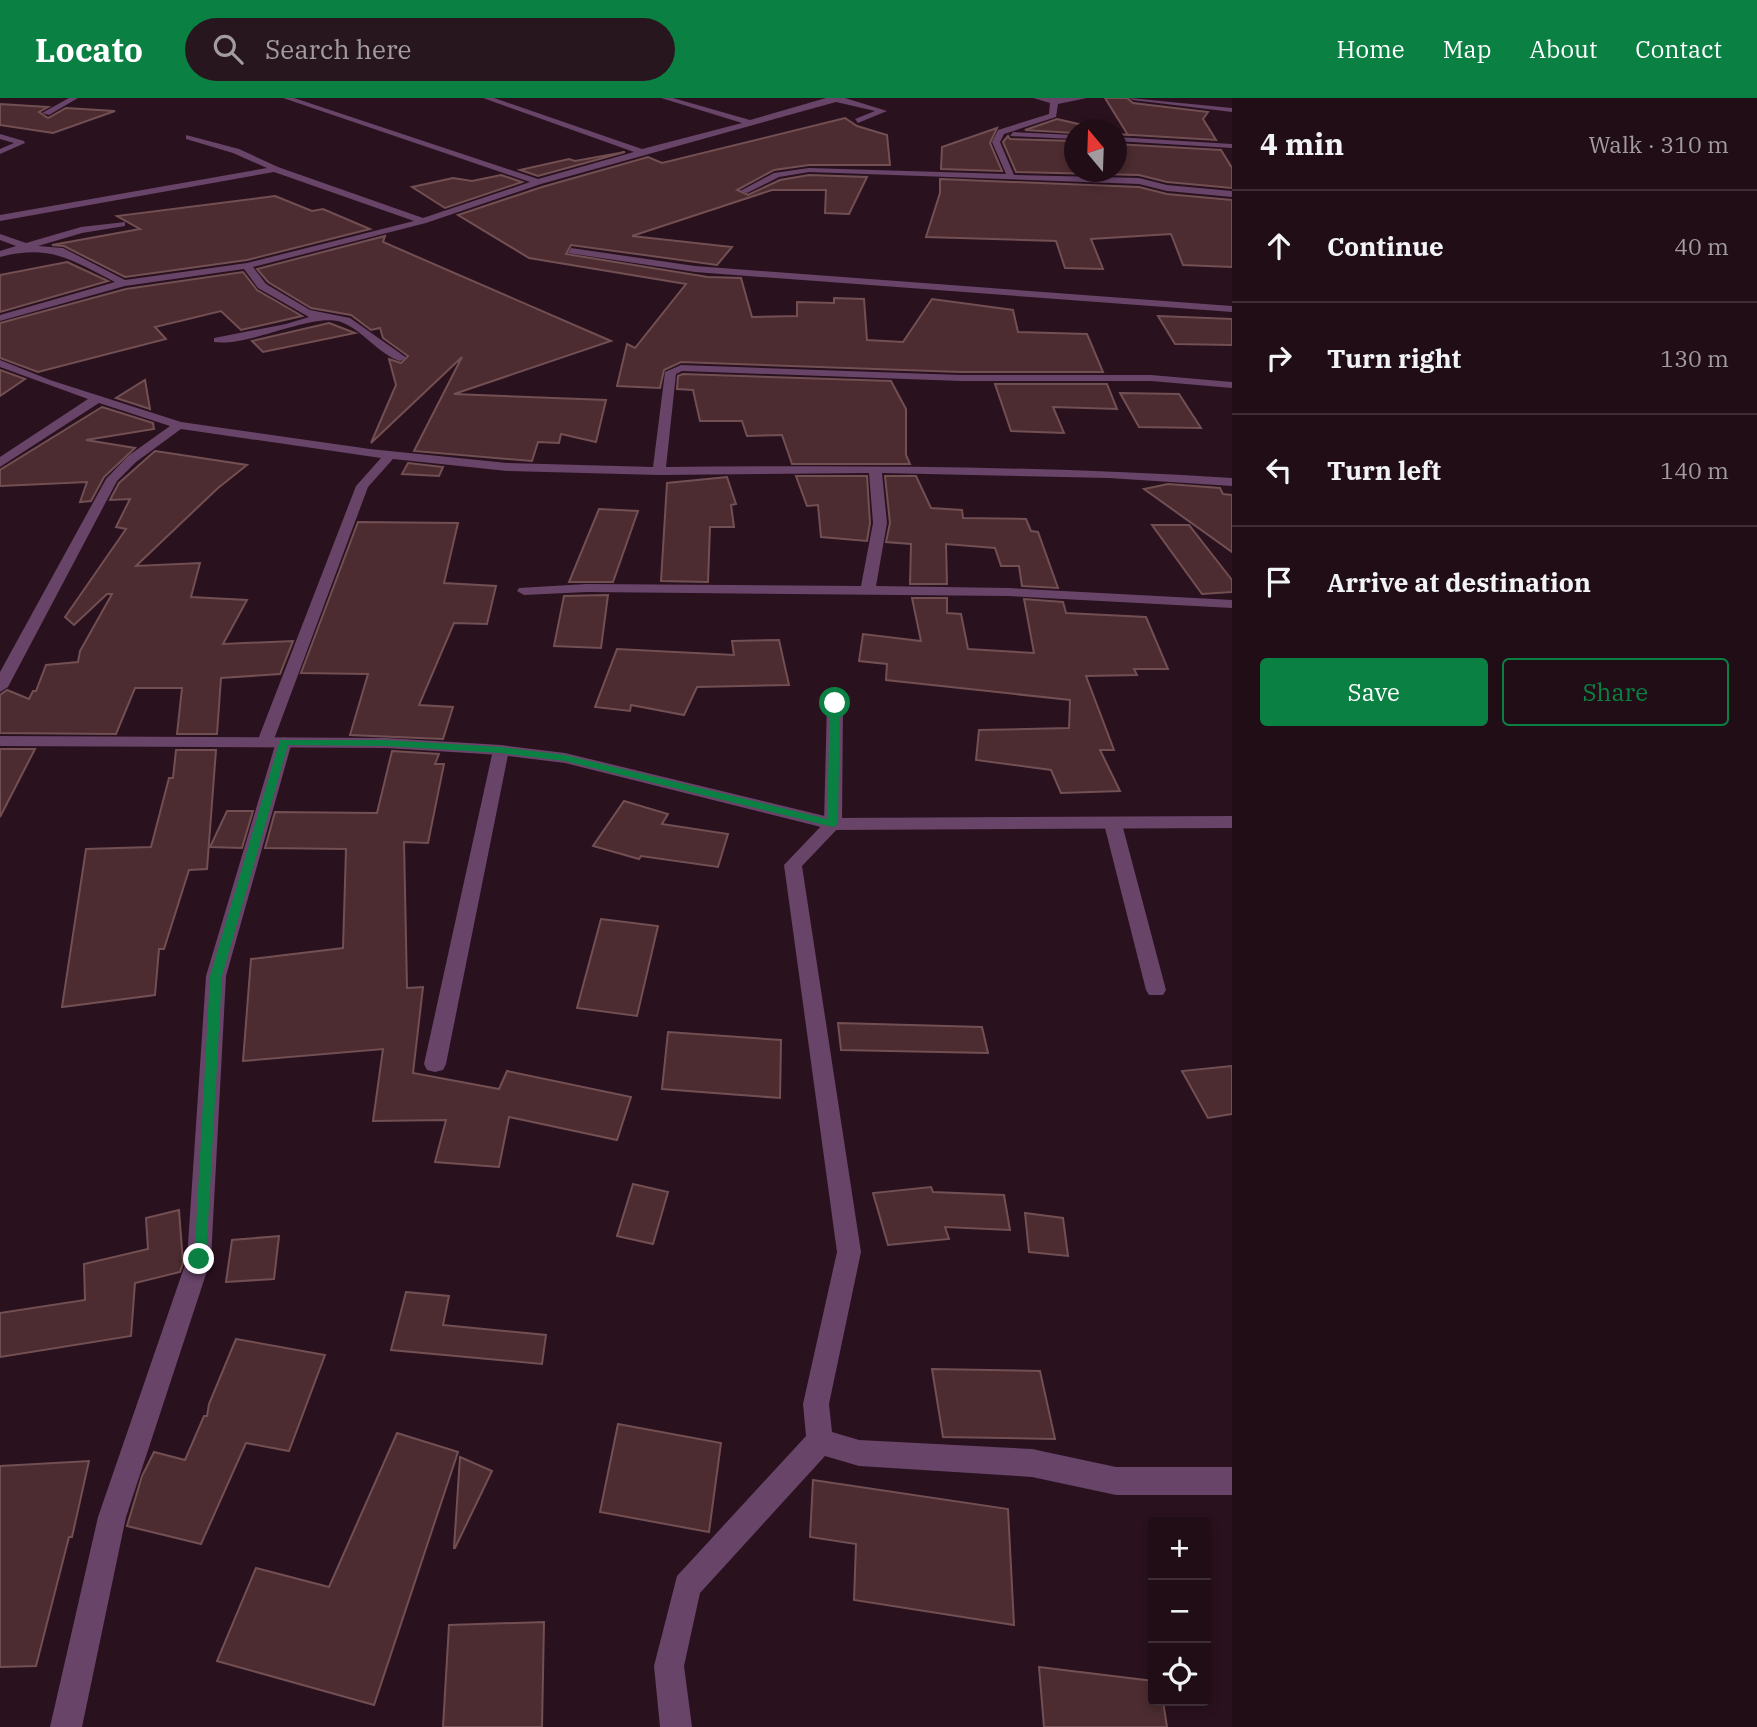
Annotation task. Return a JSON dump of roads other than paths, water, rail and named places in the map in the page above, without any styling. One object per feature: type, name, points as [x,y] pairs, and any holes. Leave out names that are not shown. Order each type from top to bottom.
[{"type":"street","points":[[46,113],[74,98]]},
{"type":"street","points":[[287,98],[302,98]]},
{"type":"street","points":[[287,98],[538,182]]},
{"type":"street","points":[[487,98],[642,152]]},
{"type":"street","points":[[665,98],[753,123]]},
{"type":"street","points":[[0,318],[124,283],[247,265],[423,221],[538,182],[836,98],[883,111],[858,121]]},
{"type":"street","points":[[1037,98],[1054,102],[1083,98]]},
{"type":"street","points":[[1133,98],[1232,110]]},
{"type":"street","points":[[1009,177],[1011,173],[996,142],[1001,132],[1053,115],[1054,102]]},
{"type":"street","points":[[1001,132],[1064,136]]},
{"type":"street","points":[[0,136],[21,143],[0,152]]},
{"type":"street","points":[[189,137],[236,151],[275,169]]},
{"type":"street","points":[[1127,140],[1232,146]]},
{"type":"street","points":[[0,218],[275,169],[285,170],[423,221]]},
{"type":"street","points":[[744,191],[777,175],[809,170],[1139,181],[1167,188],[1232,194]]},
{"type":"street","points":[[0,254],[81,229],[122,224]]},
{"type":"street","points":[[0,237],[29,247],[60,250],[124,283]]},
{"type":"street","points":[[571,251],[695,269],[801,275],[953,290],[1083,297],[1135,304],[1232,309]]},
{"type":"street","points":[[247,265],[262,286],[307,313],[345,320],[400,358]]},
{"type":"street","points":[[218,340],[288,327],[322,316]]},
{"type":"street","points":[[0,363],[97,399],[179,425],[390,456],[507,467],[659,471],[875,469],[1109,474],[1232,482]]},
{"type":"street","points":[[659,471],[671,372],[681,368],[961,378],[1152,378],[1232,385]]},
{"type":"street","points":[[0,463],[97,399]]},
{"type":"street","points":[[0,687],[112,479],[132,459],[179,425]]},
{"type":"street","points":[[66,1727],[112,1517],[199,1259],[216,976],[274,742],[362,486],[390,456]]},
{"type":"street","points":[[868,590],[880,523],[875,469]]},
{"type":"street","points":[[524,591],[587,588],[1009,592],[1232,604]]},
{"type":"street","points":[[676,1727],[669,1666],[687,1586],[820,1441],[816,1404],[849,1252],[793,865],[833,824],[835,703]]},
{"type":"street","points":[[0,741],[386,743],[501,750],[565,758],[833,824],[1232,822]]},
{"type":"street","points":[[435,1064],[501,750]]},
{"type":"street","points":[[1113,824],[1156,990]]},
{"type":"street","points":[[820,1441],[859,1453],[1032,1463],[1116,1481],[1232,1481]]}]
